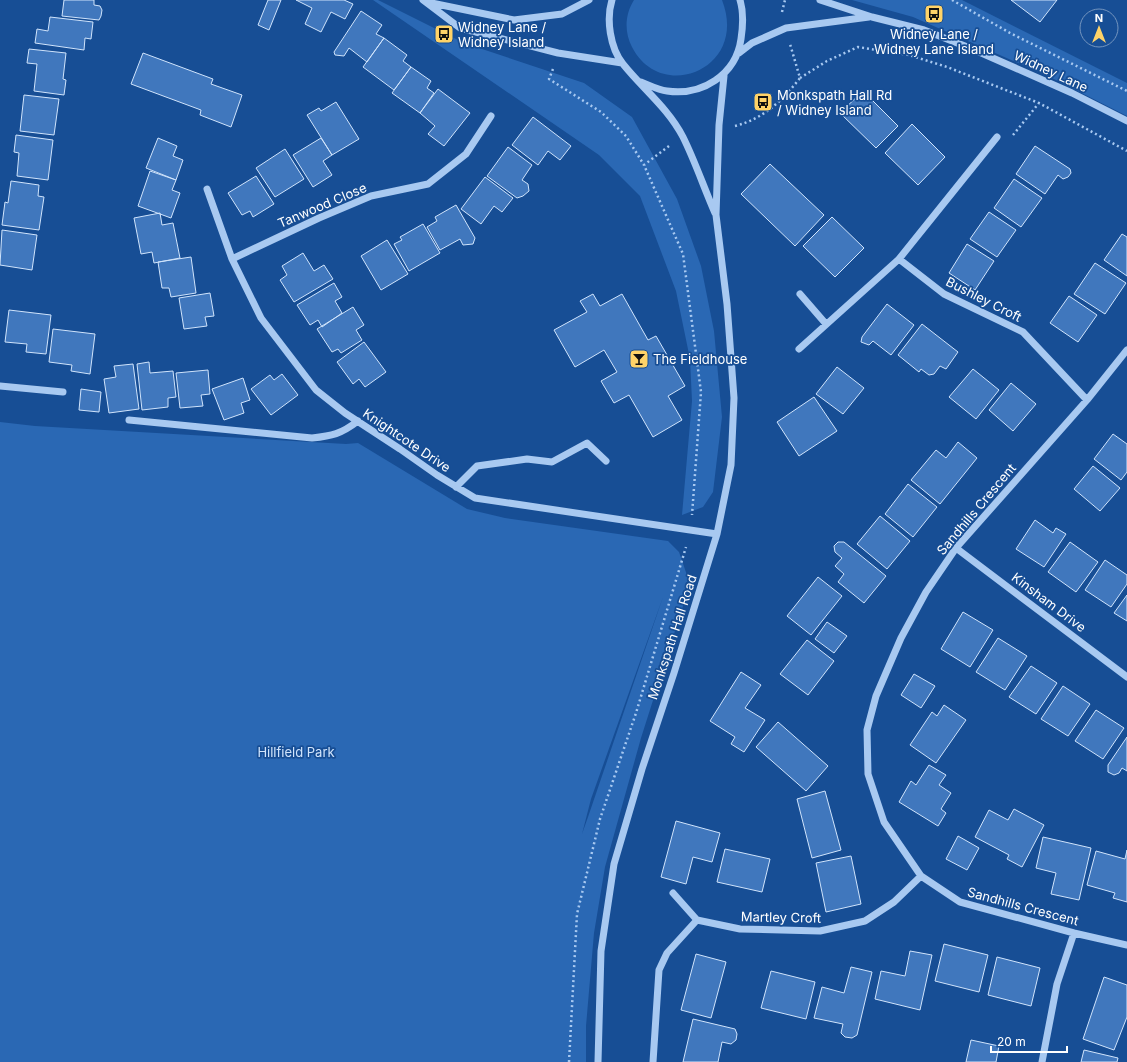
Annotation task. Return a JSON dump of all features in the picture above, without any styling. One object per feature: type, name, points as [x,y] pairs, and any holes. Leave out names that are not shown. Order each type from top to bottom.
[{"type":"street","points":[[424,1],[514,20],[562,14],[589,0]]},
{"type":"street","name":"Monkspath Hall Road","points":[[612,0],[610,25],[613,45],[622,63],[663,107],[683,136],[716,215]]},
{"type":"street","points":[[641,82],[667,91],[684,91],[701,87],[724,76],[739,53],[743,28],[743,9],[740,0]]},
{"type":"street","name":"Widney Lane","points":[[820,0],[872,17],[924,30],[970,48],[1072,93],[1127,121]]},
{"type":"street","points":[[424,1],[460,28],[558,53],[622,63]]},
{"type":"street","name":"Widney Lane","points":[[739,53],[752,43],[786,28],[872,17]]},
{"type":"street","name":"Monkspath Hall Road","points":[[598,1062],[601,951],[614,864],[642,769],[717,534],[732,465],[734,398],[727,304],[716,215],[719,125],[724,76]]},
{"type":"street","name":"Tanwood Close","points":[[232,259],[370,196],[428,184],[466,154],[491,116]]},
{"type":"street","points":[[799,349],[899,259],[997,137]]},
{"type":"street","name":"Knightcote Drive","points":[[207,189],[232,259],[261,318],[316,390],[358,421],[456,487],[475,498],[717,534]]},
{"type":"street","name":"Bushley Croft","points":[[899,259],[944,294],[1023,332],[1088,400]]},
{"type":"street","points":[[800,294],[826,324]]},
{"type":"street","name":"Sandhills Crescent","points":[[1127,350],[1088,400],[956,548],[926,592],[901,638],[876,696],[867,730],[868,774],[884,822],[921,876],[960,902],[1074,933],[1127,945]]},
{"type":"street","points":[[0,386],[62,392]]},
{"type":"street","points":[[129,420],[312,438],[331,436],[344,431],[358,421]]},
{"type":"street","points":[[456,487],[477,466],[527,459],[552,462],[587,443],[606,461]]},
{"type":"street","name":"Kinsham Drive","points":[[956,548],[1127,677]]},
{"type":"street","name":"Martley Croft","points":[[697,920],[740,929],[820,932],[865,921],[894,902],[921,876]]},
{"type":"street","points":[[653,1062],[659,970],[667,953],[697,920],[673,893]]},
{"type":"street","points":[[1042,1062],[1057,984],[1074,933]]},
{"type":"path","points":[[952,0],[1010,33],[1127,91]]},
{"type":"path","points":[[800,78],[827,61],[858,47],[910,55],[947,67],[1039,103],[1127,151]]},
{"type":"path","points":[[558,53],[549,79],[601,112],[626,136],[644,165]]},
{"type":"path","points":[[997,137],[1000,134],[1009,140],[1039,103]]},
{"type":"green space","points":[[373,0],[378,0],[464,43],[584,83],[632,117],[677,199],[701,266],[714,331],[722,417],[713,492],[703,507],[682,515],[692,401],[690,359],[676,291],[640,196],[599,155]]},
{"type":"green space","points":[[634,0],[722,0],[727,24],[723,44],[713,60],[698,71],[680,75],[662,73],[645,64],[629,41],[627,17]]},
{"type":"green space","points":[[852,0],[962,0],[1127,83],[1127,116],[1048,76],[913,17]]},
{"type":"green space","name":"Hillfield Park","points":[[0,422],[35,426],[346,444],[358,443],[467,509],[505,518],[668,541],[679,552],[690,584],[641,738],[605,867],[594,933],[586,1026],[586,1062],[0,1062]],"holes":[[[663,597],[582,834],[591,799]]]},
{"type":"building","points":[[64,0],[94,0],[94,5],[100,6],[102,10],[99,20],[62,16]]},
{"type":"building","points":[[268,0],[281,0],[269,30],[258,25]]},
{"type":"building","points":[[296,0],[344,0],[353,4],[345,19],[331,12],[321,32],[305,24],[312,8]]},
{"type":"building","points":[[1011,0],[1057,0],[1040,22]]},
{"type":"building","points":[[361,11],[382,25],[376,34],[384,38],[367,62],[349,48],[344,56],[335,55],[334,52]]},
{"type":"building","points":[[50,17],[93,22],[91,39],[85,38],[84,50],[35,43],[37,29],[48,31]]},
{"type":"building","points":[[384,38],[407,55],[403,61],[411,67],[394,90],[363,67]]},
{"type":"building","points":[[29,49],[66,53],[63,79],[66,80],[64,95],[34,91],[37,64],[27,63]]},
{"type":"building","points":[[143,53],[213,79],[211,84],[242,95],[231,127],[200,115],[201,110],[131,84]]},
{"type":"building","points":[[411,67],[431,81],[427,88],[434,93],[420,113],[392,93]]},
{"type":"building","points":[[438,89],[470,113],[444,146],[428,134],[435,126],[420,113]]},
{"type":"building","points":[[863,91],[898,126],[876,148],[840,113]]},
{"type":"building","points":[[24,95],[59,99],[54,135],[20,131]]},
{"type":"building","points":[[336,102],[359,139],[332,155],[307,115],[319,108],[321,111]]},
{"type":"building","points":[[533,117],[571,146],[560,160],[548,151],[538,165],[512,145]]},
{"type":"building","points":[[912,124],[945,157],[918,185],[885,153]]},
{"type":"building","points":[[16,135],[53,140],[48,180],[17,176],[19,153],[14,152]]},
{"type":"building","points":[[158,138],[177,146],[173,156],[183,160],[176,180],[146,168]]},
{"type":"building","points":[[321,138],[332,155],[323,161],[332,175],[313,187],[293,155]]},
{"type":"building","points":[[1035,146],[1070,169],[1071,173],[1068,177],[1063,179],[1058,175],[1045,194],[1016,174]]},
{"type":"building","points":[[508,147],[532,165],[522,180],[528,184],[529,191],[523,196],[517,198],[487,176]]},
{"type":"building","points":[[285,149],[304,179],[275,197],[256,168]]},
{"type":"building","points":[[770,164],[824,215],[795,246],[741,194]]},
{"type":"building","points":[[150,171],[176,180],[172,190],[180,193],[171,218],[138,206]]},
{"type":"building","points":[[256,176],[274,204],[253,217],[250,211],[242,215],[228,193]]},
{"type":"building","points":[[485,177],[513,198],[502,212],[494,206],[481,224],[461,209]]},
{"type":"building","points":[[1014,179],[1042,198],[1021,227],[994,208]]},
{"type":"building","points":[[11,181],[39,185],[38,196],[44,197],[39,230],[2,225],[5,202],[8,203]]},
{"type":"building","points":[[456,205],[475,238],[473,244],[463,245],[460,239],[440,250],[427,227],[437,221],[435,217]]},
{"type":"building","points":[[989,212],[1016,230],[997,257],[970,239]]},
{"type":"building","points":[[160,213],[162,225],[173,223],[180,258],[154,263],[152,252],[141,254],[134,218]]},
{"type":"building","points":[[832,217],[864,248],[835,277],[803,246]]},
{"type":"building","points":[[423,224],[440,253],[409,271],[394,244],[402,240],[400,237]]},
{"type":"building","points":[[2,230],[37,235],[32,270],[0,265]]},
{"type":"building","points":[[1122,234],[1127,237],[1127,276],[1104,260]]},
{"type":"building","points":[[387,240],[408,274],[381,290],[361,256]]},
{"type":"building","points":[[967,244],[994,261],[975,290],[949,273]]},
{"type":"building","points":[[303,253],[314,271],[324,265],[333,279],[294,302],[280,280],[287,275],[282,266]]},
{"type":"building","points":[[191,257],[196,293],[171,297],[169,288],[162,288],[158,262]]},
{"type":"building","points":[[1095,263],[1126,283],[1105,314],[1074,294]]},
{"type":"building","points":[[334,283],[342,297],[335,301],[342,313],[322,327],[318,320],[310,325],[297,305]]},
{"type":"building","points":[[210,293],[214,316],[205,317],[207,326],[184,329],[179,298]]},
{"type":"building","name":"The Fieldhouse","points":[[593,294],[600,306],[622,294],[648,340],[656,336],[685,386],[668,396],[682,420],[653,437],[629,395],[614,403],[601,381],[617,372],[604,350],[575,367],[554,330],[587,312],[580,301]]},
{"type":"building","points":[[1069,296],[1097,315],[1078,342],[1050,323]]},
{"type":"building","points":[[887,304],[914,325],[891,355],[873,341],[869,345],[861,342],[862,337]]},
{"type":"building","points":[[353,307],[364,325],[356,330],[362,340],[341,353],[338,349],[332,352],[317,329]]},
{"type":"building","points":[[9,310],[51,315],[46,354],[26,352],[27,344],[5,342]]},
{"type":"building","points":[[922,324],[958,352],[946,369],[940,366],[934,374],[929,375],[921,369],[919,372],[898,355]]},
{"type":"building","points":[[53,329],[95,334],[90,374],[71,371],[72,365],[49,362]]},
{"type":"building","points":[[364,342],[386,372],[365,387],[359,379],[353,384],[337,362]]},
{"type":"building","points":[[149,362],[150,373],[173,371],[176,397],[168,398],[168,407],[142,410],[137,364]]},
{"type":"building","points":[[133,364],[139,409],[109,413],[104,379],[116,377],[114,366]]},
{"type":"building","points":[[837,367],[864,388],[843,414],[816,394]]},
{"type":"building","points":[[973,369],[999,390],[976,419],[949,397]]},
{"type":"building","points":[[208,370],[210,394],[201,395],[203,406],[180,408],[176,373]]},
{"type":"building","points":[[282,374],[298,395],[271,415],[251,389],[270,375],[274,380]]},
{"type":"building","points":[[243,378],[250,400],[241,403],[244,413],[224,420],[212,389]]},
{"type":"building","points":[[1011,383],[1036,404],[1013,431],[989,410]]},
{"type":"building","points":[[81,389],[101,392],[99,412],[79,410]]},
{"type":"building","points":[[814,397],[837,431],[799,456],[777,422]]},
{"type":"building","points":[[1113,434],[1127,444],[1127,472],[1121,480],[1094,459]]},
{"type":"building","points":[[958,442],[977,458],[940,504],[911,480],[936,450],[946,458]]},
{"type":"building","points":[[1093,466],[1120,488],[1100,511],[1074,489]]},
{"type":"building","points":[[908,484],[937,507],[913,537],[885,514]]},
{"type":"building","points":[[880,516],[910,541],[887,569],[857,544]]},
{"type":"building","points":[[1035,520],[1053,533],[1056,528],[1066,534],[1044,567],[1016,549]]},
{"type":"building","points":[[838,542],[844,542],[886,576],[864,603],[838,582],[844,574],[835,566],[842,558],[835,552],[834,546]]},
{"type":"building","points":[[1070,542],[1098,562],[1076,592],[1048,572]]},
{"type":"building","points":[[1105,560],[1127,575],[1127,584],[1111,607],[1085,590]]},
{"type":"building","points":[[818,577],[842,596],[811,635],[787,616]]},
{"type":"building","points":[[1127,595],[1127,621],[1114,613]]},
{"type":"building","points":[[963,612],[993,630],[970,667],[941,649]]},
{"type":"building","points":[[827,622],[847,636],[834,653],[815,639]]},
{"type":"building","points":[[998,638],[1027,656],[1005,690],[976,672]]},
{"type":"building","points":[[807,640],[834,661],[808,695],[780,674]]},
{"type":"building","points":[[1031,666],[1057,683],[1036,714],[1009,697]]},
{"type":"building","points":[[741,672],[761,685],[745,708],[765,720],[744,752],[731,744],[735,737],[710,721]]},
{"type":"building","points":[[914,674],[935,686],[921,708],[901,695]]},
{"type":"building","points":[[1063,686],[1090,704],[1068,736],[1041,719]]},
{"type":"building","points":[[944,705],[966,720],[936,763],[910,745],[932,712],[937,716]]},
{"type":"building","points":[[1096,710],[1124,728],[1103,759],[1075,741]]},
{"type":"building","points":[[778,722],[828,766],[806,791],[756,747]]},
{"type":"building","points":[[1127,737],[1127,771],[1122,768],[1119,773],[1114,775],[1108,772],[1108,765]]},
{"type":"building","points":[[929,765],[946,775],[939,785],[951,793],[941,809],[946,813],[938,826],[899,802],[911,781],[916,785]]},
{"type":"building","points":[[825,791],[841,850],[812,858],[797,799]]},
{"type":"building","points":[[1014,809],[1044,825],[1022,867],[1007,859],[1009,855],[975,837],[989,810],[1008,820]]},
{"type":"building","points":[[676,821],[720,833],[712,862],[693,857],[686,884],[661,877]]},
{"type":"building","points":[[958,836],[979,848],[967,870],[946,859]]},
{"type":"building","points":[[1043,837],[1091,848],[1079,900],[1051,894],[1056,873],[1036,868]]},
{"type":"building","points":[[725,849],[770,859],[762,892],[717,882]]},
{"type":"building","points":[[1127,850],[1127,902],[1113,898],[1115,893],[1087,885],[1096,851],[1125,859]]},
{"type":"building","points":[[851,856],[861,904],[826,912],[816,863]]},
{"type":"building","points":[[944,944],[988,955],[979,992],[935,981]]},
{"type":"building","points":[[910,951],[932,955],[920,1010],[875,999],[881,971],[905,976]]},
{"type":"building","points":[[696,954],[726,962],[711,1018],[681,1010]]},
{"type":"building","points":[[997,957],[1040,968],[1031,1006],[988,995]]},
{"type":"building","points":[[851,967],[872,972],[857,1035],[852,1038],[845,1037],[841,1033],[843,1024],[814,1018],[822,987],[844,993]]},
{"type":"building","points":[[771,971],[815,982],[806,1019],[761,1008]]},
{"type":"building","points":[[1104,977],[1127,985],[1127,1017],[1114,1050],[1083,1039]]},
{"type":"building","points":[[693,1019],[735,1029],[737,1034],[736,1040],[731,1044],[722,1042],[718,1062],[683,1062]]},
{"type":"building","points":[[971,1040],[999,1046],[996,1062],[966,1062]]},
{"type":"building","points":[[1084,1050],[1118,1058],[1117,1062],[1081,1062]]},
{"type":"place","name":"Widney Lane / Widney Lane Island","points":[[934,14]]},
{"type":"place","name":"Widney Lane / Widney Island","points":[[444,34]]},
{"type":"place","name":"Monkspath Hall Rd / Widney Island","points":[[763,102]]},
{"type":"place","name":"The Fieldhouse","points":[[639,359]]}]
